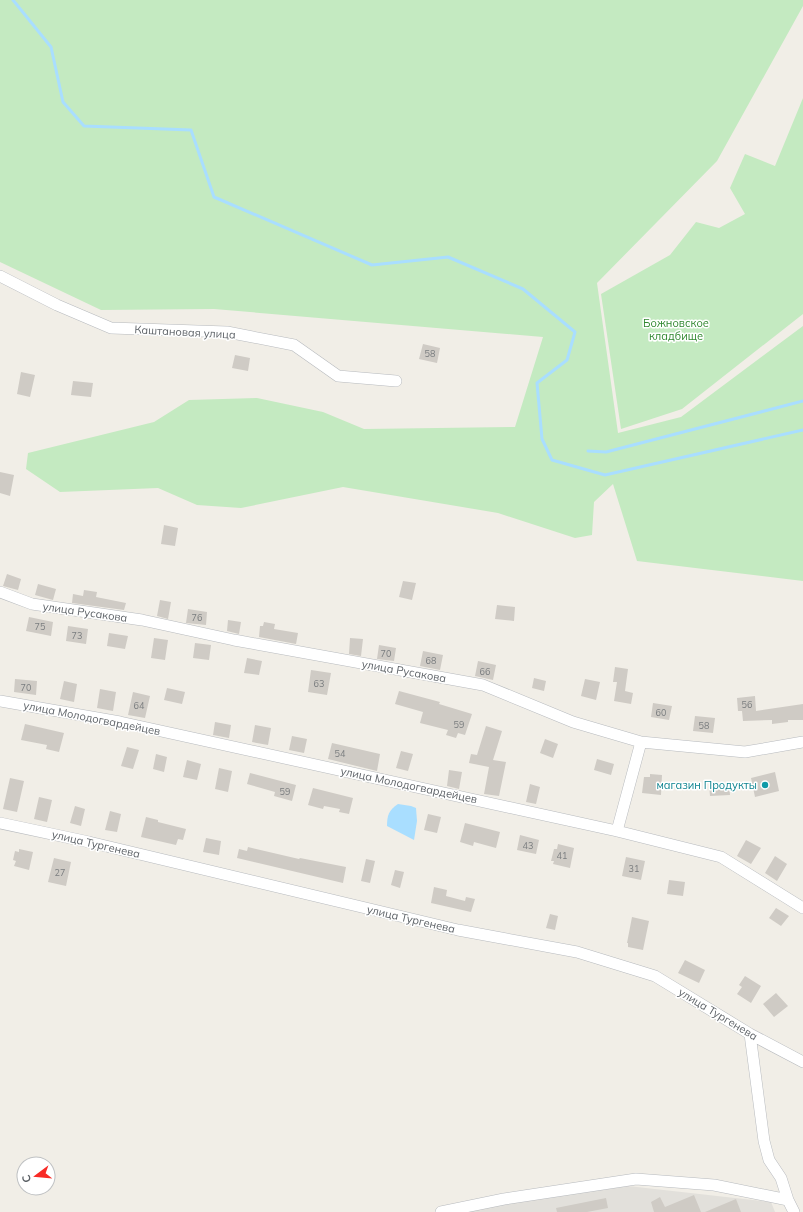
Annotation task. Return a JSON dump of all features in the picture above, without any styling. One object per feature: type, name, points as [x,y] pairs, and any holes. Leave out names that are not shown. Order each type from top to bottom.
[{"type":"street","name":"Каштановая улица","points":[[0,276],[57,305],[111,328],[227,332],[294,345],[338,376],[396,380]]},
{"type":"street","name":"улица Русакова","points":[[0,592],[32,604],[142,620],[234,640],[483,685],[573,722],[641,742],[745,752],[803,742]]},
{"type":"street","name":"улица Молодогвардейцев","points":[[0,701],[120,722],[617,831],[721,857],[803,908]]},
{"type":"street","points":[[617,831],[641,742]]},
{"type":"street","name":"улица Тургенева","points":[[0,823],[89,842],[458,930],[577,952],[655,976],[750,1034],[803,1062]]},
{"type":"street","points":[[750,1034],[764,1141],[769,1160],[781,1178],[788,1200],[794,1212]]},
{"type":"street","points":[[441,1212],[504,1199],[636,1179],[714,1185],[788,1200]]},
{"type":"shaded area","points":[[628,1186],[771,1202],[775,1212],[468,1212],[499,1205]]},
{"type":"green space","points":[[0,0],[803,0],[803,6],[717,161],[597,283],[618,433],[681,417],[803,326],[803,581],[637,561],[613,484],[594,502],[592,535],[575,538],[498,513],[343,487],[241,508],[197,505],[158,488],[60,492],[26,469],[28,453],[154,422],[189,400],[257,398],[323,412],[364,429],[515,427],[543,337],[214,309],[101,310],[0,262]]},
{"type":"green space","name":"Божновское кладбище","points":[[803,98],[803,314],[682,409],[621,429],[601,294],[670,255],[696,222],[719,228],[745,214],[730,188],[745,154],[775,166]]},
{"type":"water","points":[[398,804],[416,808],[417,821],[414,840],[387,826],[389,813],[392,808]]},
{"type":"building","points":[[423,344],[440,348],[437,363],[419,359]]},
{"type":"building","points":[[235,355],[250,358],[248,371],[232,368]]},
{"type":"building","points":[[21,372],[35,375],[30,397],[17,394]]},
{"type":"building","points":[[73,381],[93,383],[91,397],[71,395]]},
{"type":"building","points":[[0,472],[14,475],[10,496],[0,493]]},
{"type":"building","points":[[164,525],[178,528],[175,546],[161,544]]},
{"type":"building","points":[[7,574],[21,579],[18,590],[3,586]]},
{"type":"building","points":[[403,581],[416,583],[412,600],[399,597]]},
{"type":"building","points":[[38,584],[56,589],[53,600],[35,595]]},
{"type":"building","points":[[84,590],[97,592],[96,597],[126,603],[124,610],[72,603],[73,594],[83,596]]},
{"type":"building","points":[[160,600],[171,602],[168,619],[157,616]]},
{"type":"building","points":[[497,605],[515,607],[514,621],[495,619]]},
{"type":"building","points":[[188,609],[207,612],[206,625],[186,623]]},
{"type":"building","points":[[29,617],[53,622],[51,636],[26,631]]},
{"type":"building","points":[[228,620],[241,622],[239,634],[227,631]]},
{"type":"building","points":[[264,622],[275,624],[274,629],[298,633],[296,644],[259,637],[260,626],[263,626]]},
{"type":"building","points":[[68,626],[88,629],[86,644],[66,641]]},
{"type":"building","points":[[109,633],[128,636],[125,649],[107,646]]},
{"type":"building","points":[[154,638],[168,640],[165,660],[151,658]]},
{"type":"building","points":[[350,638],[363,639],[361,656],[349,654]]},
{"type":"building","points":[[195,643],[211,645],[209,660],[193,658]]},
{"type":"building","points":[[379,645],[396,648],[394,661],[377,659]]},
{"type":"building","points":[[423,651],[443,655],[440,670],[420,666]]},
{"type":"building","points":[[247,658],[262,661],[259,675],[244,673]]},
{"type":"building","points":[[478,661],[496,665],[493,680],[475,676]]},
{"type":"building","points":[[615,667],[628,669],[625,691],[633,693],[631,704],[614,701],[617,682],[613,682]]},
{"type":"building","points":[[311,670],[331,673],[327,695],[308,692]]},
{"type":"building","points":[[534,678],[546,681],[544,691],[532,688]]},
{"type":"building","points":[[15,679],[37,681],[36,695],[14,692]]},
{"type":"building","points":[[585,679],[600,682],[596,700],[581,696]]},
{"type":"building","points":[[64,681],[77,684],[74,702],[60,699]]},
{"type":"building","points":[[167,688],[185,692],[182,704],[164,700]]},
{"type":"building","points":[[100,689],[116,692],[113,711],[97,708]]},
{"type":"building","points":[[399,691],[440,702],[439,704],[472,714],[465,735],[458,733],[456,738],[446,735],[448,730],[420,723],[423,712],[395,704]]},
{"type":"building","points":[[133,692],[150,696],[145,718],[128,715]]},
{"type":"building","points":[[755,696],[756,711],[803,704],[803,720],[788,720],[788,722],[772,724],[772,720],[743,721],[742,711],[738,711],[737,698]]},
{"type":"building","points":[[653,703],[672,706],[669,720],[651,717]]},
{"type":"building","points":[[695,716],[715,718],[713,733],[693,731]]},
{"type":"building","points":[[215,722],[231,725],[229,738],[213,735]]},
{"type":"building","points":[[25,724],[64,733],[59,752],[46,749],[47,745],[21,740]]},
{"type":"building","points":[[255,725],[271,728],[268,745],[252,742]]},
{"type":"building","points":[[486,726],[502,731],[493,760],[506,762],[499,796],[484,794],[489,767],[469,763],[471,754],[477,755]]},
{"type":"building","points":[[292,736],[307,739],[304,753],[289,750]]},
{"type":"building","points":[[545,739],[558,744],[553,758],[540,753]]},
{"type":"building","points":[[332,743],[380,754],[377,771],[328,759]]},
{"type":"building","points":[[127,747],[139,750],[133,769],[121,766]]},
{"type":"building","points":[[401,751],[413,754],[408,771],[396,768]]},
{"type":"building","points":[[156,754],[167,757],[164,772],[153,769]]},
{"type":"building","points":[[597,759],[614,764],[611,775],[594,770]]},
{"type":"building","points":[[187,760],[201,764],[197,780],[183,777]]},
{"type":"building","points":[[219,768],[232,771],[228,792],[215,789]]},
{"type":"building","points":[[449,770],[462,772],[459,789],[447,786]]},
{"type":"building","name":"магазин Продукты","points":[[775,772],[779,791],[755,797],[751,778]]},
{"type":"building","points":[[250,773],[296,785],[292,801],[274,796],[275,792],[247,784]]},
{"type":"building","points":[[650,774],[662,775],[661,795],[642,793],[644,777],[650,777]]},
{"type":"building","points":[[10,778],[24,781],[17,812],[3,809]]},
{"type":"building","points":[[729,783],[730,795],[710,796],[709,784]]},
{"type":"building","points":[[530,784],[540,787],[536,804],[526,802]]},
{"type":"building","points":[[313,788],[353,798],[349,814],[339,812],[340,809],[324,806],[323,809],[308,805]]},
{"type":"building","points":[[39,797],[52,800],[47,822],[34,819]]},
{"type":"building","points":[[75,806],[85,809],[81,826],[70,823]]},
{"type":"building","points":[[110,811],[121,814],[117,832],[105,830]]},
{"type":"building","points":[[428,814],[441,817],[437,833],[424,830]]},
{"type":"building","points":[[146,817],[158,820],[158,822],[186,829],[183,840],[178,839],[176,845],[141,837]]},
{"type":"building","points":[[465,823],[500,832],[496,848],[474,842],[473,846],[460,842]]},
{"type":"building","points":[[520,835],[539,840],[536,854],[517,850]]},
{"type":"building","points":[[206,838],[221,841],[219,855],[203,852]]},
{"type":"building","points":[[746,840],[761,848],[751,864],[737,856]]},
{"type":"building","points":[[558,844],[574,848],[570,868],[553,864],[554,861],[551,861],[554,849],[557,849]]},
{"type":"building","points":[[248,847],[299,859],[346,867],[343,883],[237,858],[239,849],[247,851]]},
{"type":"building","points":[[19,849],[33,852],[29,870],[14,866],[16,861],[13,860],[15,851],[19,852]]},
{"type":"building","points":[[775,856],[787,864],[777,881],[765,873]]},
{"type":"building","points":[[626,857],[645,861],[641,880],[622,876]]},
{"type":"building","points":[[54,858],[71,862],[66,886],[48,882]]},
{"type":"building","points":[[366,859],[375,861],[370,883],[361,881]]},
{"type":"building","points":[[395,870],[404,872],[400,888],[391,885]]},
{"type":"building","points":[[669,880],[685,882],[683,896],[667,894]]},
{"type":"building","points":[[434,887],[447,890],[446,896],[465,901],[466,897],[475,899],[471,912],[431,903]]},
{"type":"building","points":[[776,908],[789,916],[781,926],[769,918]]},
{"type":"building","points":[[550,914],[558,916],[555,930],[546,928]]},
{"type":"building","points":[[632,917],[649,921],[643,950],[628,947],[627,943]]},
{"type":"building","points":[[685,960],[705,970],[699,983],[678,973]]},
{"type":"building","points":[[745,976],[761,986],[751,1003],[737,994],[742,987],[739,985]]},
{"type":"building","points":[[776,993],[788,1006],[774,1017],[763,1004]]},
{"type":"building","points":[[694,1195],[701,1212],[654,1212],[651,1202],[660,1197],[665,1207]]},
{"type":"building","points":[[606,1198],[608,1208],[587,1212],[557,1212],[556,1208]]},
{"type":"building","points":[[736,1199],[741,1212],[705,1212]]},
{"type":"waterway","points":[[13,0],[51,47],[63,102],[84,126],[191,130],[214,197],[372,265],[448,257],[523,289],[575,332],[567,360],[537,383],[542,439],[552,460],[605,475],[803,430]]},
{"type":"waterway","points":[[588,451],[606,452],[803,401]]},
{"type":"place","name":"магазин Продукты","points":[[765,785]]}]
